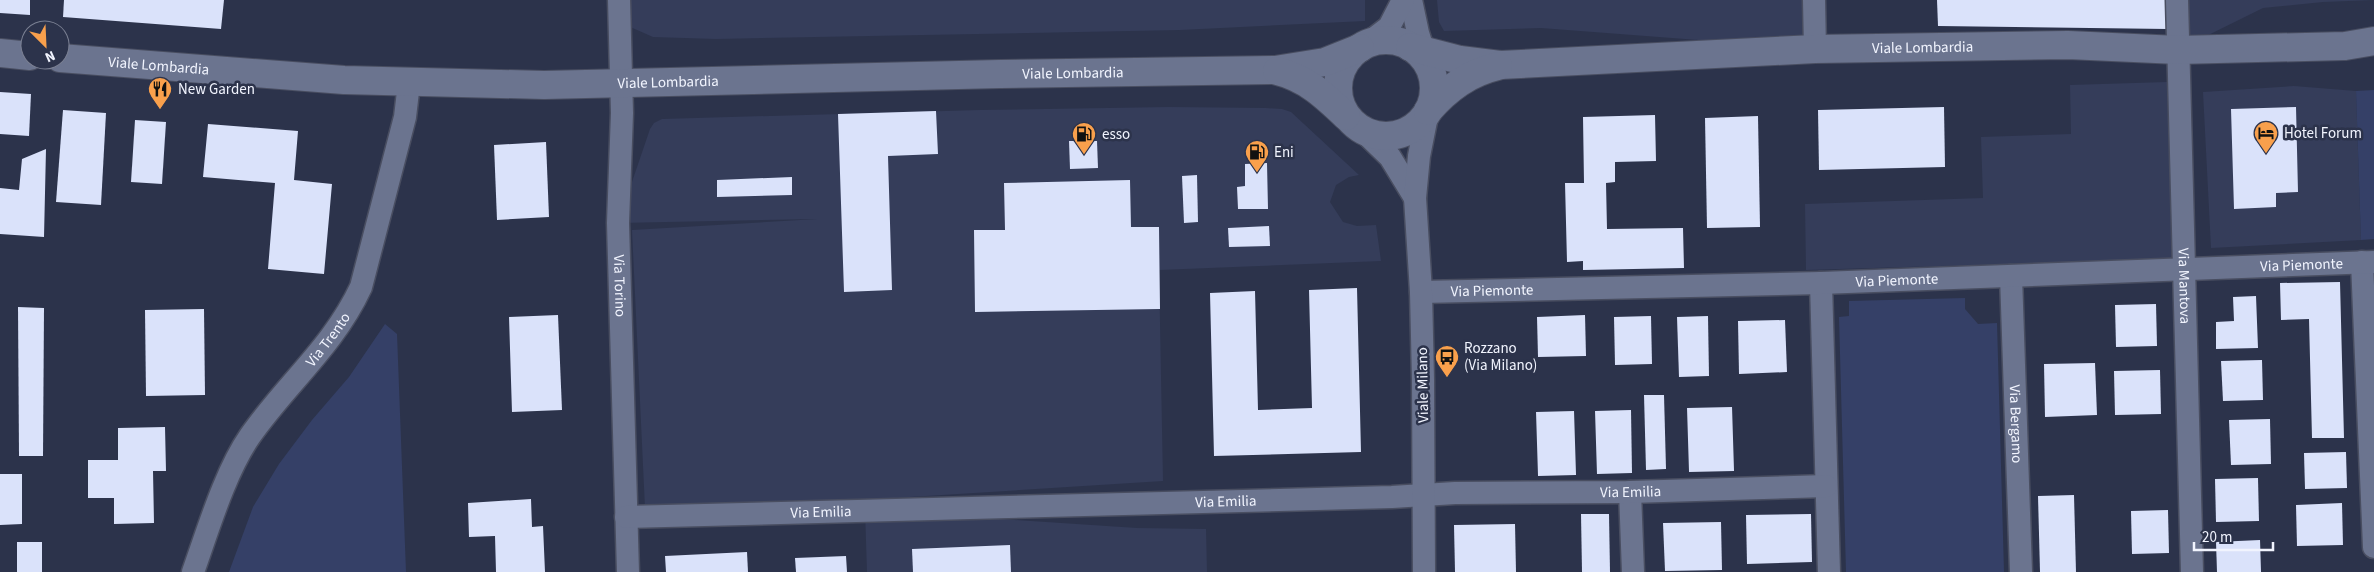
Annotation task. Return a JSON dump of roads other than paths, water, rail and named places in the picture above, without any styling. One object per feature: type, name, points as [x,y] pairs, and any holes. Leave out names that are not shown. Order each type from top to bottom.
[{"type":"street","name":"Via Torino","points":[[619,0],[622,112],[618,223],[628,572]]},
{"type":"street","points":[[1403,0],[1389,27],[1346,63],[1339,82],[1342,105],[1356,124],[1380,136],[1395,135],[1417,125],[1428,111],[1434,90],[1421,55],[1411,0]]},
{"type":"street","points":[[1814,0],[1815,49]]},
{"type":"street","name":"Via Mantova","points":[[2177,0],[2192,572]]},
{"type":"street","name":"Viale Lombardia","points":[[1421,55],[1500,66],[1815,49],[2068,45],[2178,50],[2345,46],[2374,40]]},
{"type":"street","points":[[1362,48],[1371,43],[1396,42],[1421,55]]},
{"type":"street","name":"Viale Lombardia","points":[[2345,46],[2374,55]]},
{"type":"street","name":"Viale Lombardia","points":[[70,59],[276,76],[409,83],[544,86],[621,82],[1275,70],[1325,62],[1362,48]]},
{"type":"street","points":[[0,53],[20,55]]},
{"type":"street","name":"Viale Lombardia","points":[[1428,111],[1442,95],[1465,78],[1500,66]]},
{"type":"street","name":"Viale Lombardia","points":[[1275,70],[1311,85],[1356,124]]},
{"type":"street","name":"Via Trento","points":[[193,572],[226,484],[249,437],[324,348],[350,311],[361,287],[406,117],[409,83]]},
{"type":"street","name":"Viale Milano","points":[[1424,572],[1421,292],[1415,198],[1419,156],[1428,111]]},
{"type":"street","name":"Viale Milano","points":[[1356,124],[1390,157],[1415,198]]},
{"type":"street","points":[[2368,262],[2374,547]]},
{"type":"street","name":"Via Piemonte","points":[[1421,292],[1821,283],[2368,262]]},
{"type":"street","name":"Via Bergamo","points":[[2011,276],[2021,572]]},
{"type":"street","points":[[1821,283],[1829,572]]},
{"type":"street","name":"Via Emilia","points":[[626,517],[1424,496],[1455,493],[1630,492],[1826,486]]},
{"type":"street","points":[[1630,492],[1633,572]]},
{"type":"place","name":"New Garden","points":[[160,110]]},
{"type":"place","name":"Hotel Forum","points":[[2266,154]]},
{"type":"place","name":"esso","points":[[1084,155]]},
{"type":"place","name":"Eni","points":[[1257,173]]},
{"type":"place","name":"Rozzano (Via Milano)","points":[[1447,378]]}]
